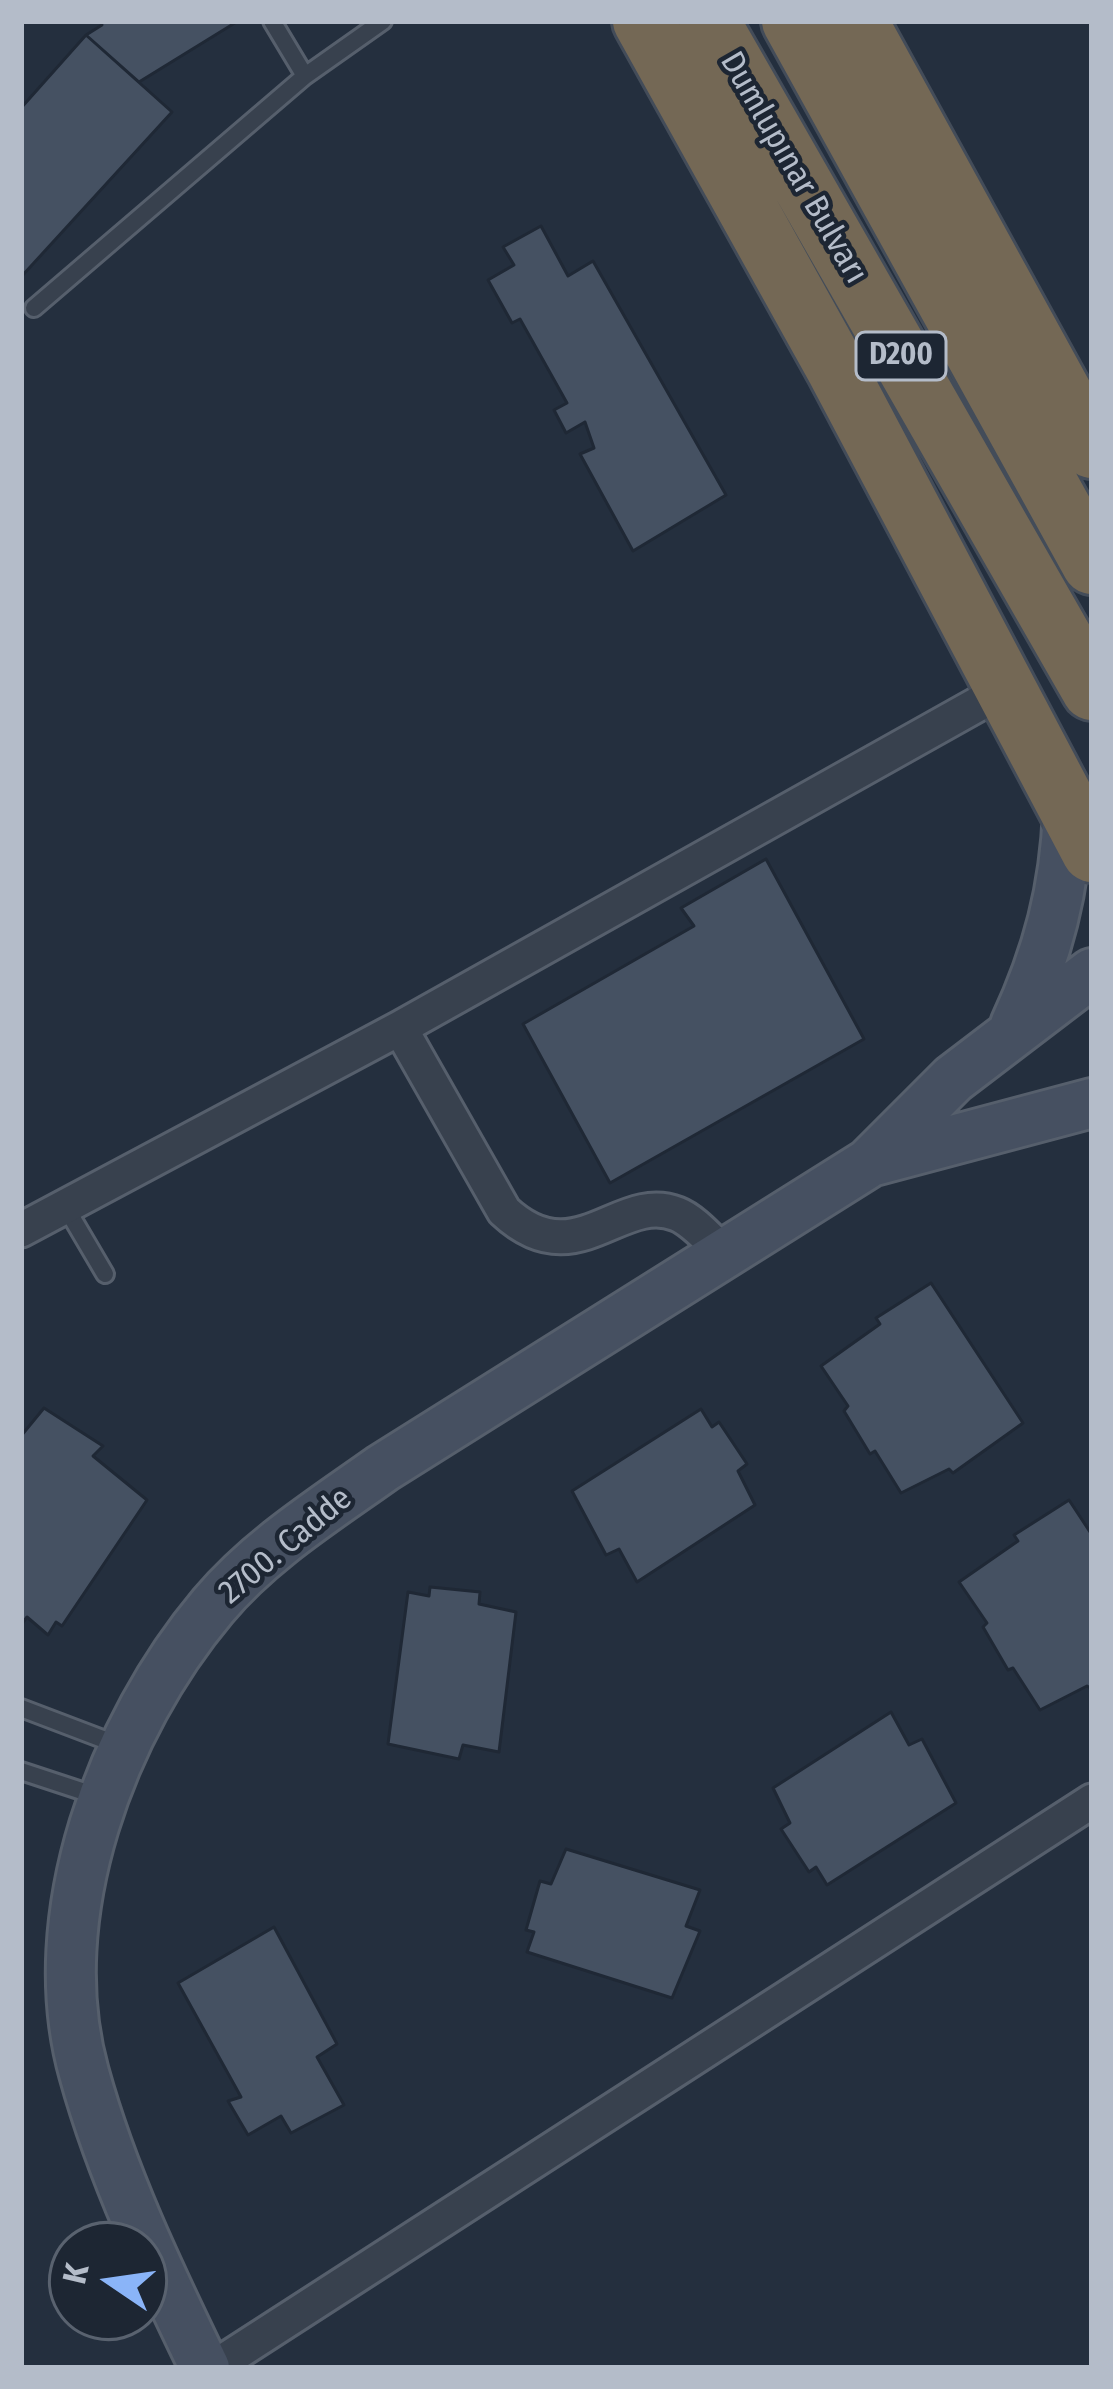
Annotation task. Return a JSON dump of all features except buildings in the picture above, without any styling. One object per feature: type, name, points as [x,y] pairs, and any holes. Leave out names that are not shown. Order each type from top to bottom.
[{"type":"highway","points":[[643,21],[1084,828]]},
{"type":"highway","name":"Dumlupınar Bulvarı","points":[[709,21],[1092,690]]},
{"type":"highway","name":"Dumlupınar Bulvarı","points":[[792,21],[1092,563]]},
{"type":"highway","points":[[857,21],[1092,448]]},
{"type":"street","points":[[21,1230],[400,1028],[1005,689]]},
{"type":"street","points":[[1012,1031],[1038,975],[1084,828]]},
{"type":"street","name":"2700. Cadde","points":[[209,2368],[116,2167],[83,2070],[71,1990],[75,1924],[104,1799],[166,1666],[215,1603],[265,1554],[382,1468],[869,1163],[953,1079],[1092,973]]},
{"type":"street","points":[[400,1028],[504,1211],[527,1233],[565,1238],[656,1209],[681,1215],[727,1256]]},
{"type":"street","name":"2700. Cadde","points":[[869,1163],[1078,1113]]},
{"type":"street","points":[[209,2368],[1092,1801]]},
{"type":"lane","points":[[272,21],[305,76]]},
{"type":"lane","points":[[34,308],[305,76],[383,21]]},
{"type":"lane","points":[[65,1206],[105,1274]]},
{"type":"lane","points":[[23,1708],[126,1748]]},
{"type":"lane","points":[[21,1771],[104,1799]]}]
